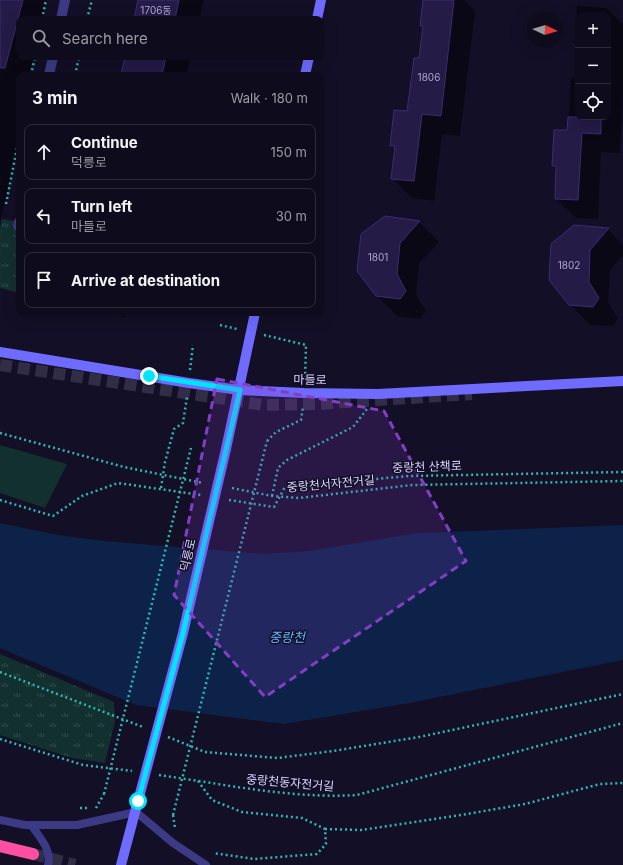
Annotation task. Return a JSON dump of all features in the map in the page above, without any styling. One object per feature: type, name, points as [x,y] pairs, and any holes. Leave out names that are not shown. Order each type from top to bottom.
[{"type":"highway","points":[[0,846],[33,854]]},
{"type":"main road","points":[[318,16],[321,0]]},
{"type":"main road","points":[[306,72],[308,60]]},
{"type":"main road","name":"덕릉로","points":[[136,812],[183,633],[240,390],[254,316]]},
{"type":"main road","name":"마들로","points":[[0,352],[240,390],[304,393],[378,394],[623,381]]},
{"type":"main road","points":[[121,865],[136,812]]},
{"type":"street","points":[[62,16],[65,0]]},
{"type":"street","points":[[50,72],[52,60]]},
{"type":"lane","points":[[0,820],[32,826],[77,825],[136,812],[174,843],[206,865]]},
{"type":"lane","points":[[32,826],[44,843],[50,856],[48,865]]},
{"type":"path","points":[[43,16],[46,0]]},
{"type":"path","points":[[89,16],[92,0]]},
{"type":"path","points":[[32,72],[34,60]]},
{"type":"path","points":[[76,72],[78,60]]},
{"type":"path","points":[[6,204],[16,153]]},
{"type":"path","points":[[177,835],[173,815],[267,441],[276,432],[301,420],[304,393],[306,345],[220,325]]},
{"type":"path","points":[[272,496],[278,468],[287,460],[353,427],[378,394]]},
{"type":"path","points":[[161,488],[162,474],[174,429],[183,423]]},
{"type":"path","points":[[0,433],[124,467],[210,484]]},
{"type":"path","points":[[80,808],[96,808],[104,794],[191,448]]},
{"type":"path","name":"중랑천 산책로","points":[[227,500],[274,508],[285,487],[409,476],[623,472]]},
{"type":"path","name":"중랑천서자전거길","points":[[224,487],[272,496],[299,498],[412,485],[623,481]]},
{"type":"path","points":[[0,500],[53,516],[82,496],[118,483],[161,488],[205,496]]},
{"type":"path","points":[[0,672],[149,730]]},
{"type":"path","points":[[163,735],[205,752],[277,758],[333,751],[419,737],[623,694]]},
{"type":"path","name":"중랑천동자전거길","points":[[152,774],[327,797],[357,795],[623,723]]},
{"type":"path","points":[[0,739],[83,765],[136,772]]},
{"type":"path","points":[[198,780],[212,800],[242,812],[302,818],[325,829],[361,830],[525,804],[600,784],[623,783]]},
{"type":"path","points":[[209,853],[254,859],[317,854],[326,844],[325,829]]},
{"type":"highlighted area","points":[[217,379],[384,411],[466,561],[265,697],[174,595]]},
{"type":"green space","points":[[2,219],[16,221],[16,292],[0,288],[0,229]]},
{"type":"green space","points":[[0,445],[67,464],[45,508],[0,493]]},
{"type":"green space","points":[[0,654],[114,702],[115,721],[105,763],[72,758],[0,735]]},
{"type":"water","name":"중랑천","points":[[0,523],[58,535],[104,541],[263,554],[309,551],[418,533],[623,525],[623,660],[409,703],[284,724],[136,705],[0,648]]},
{"type":"building","points":[[0,0],[23,0],[19,16],[16,16],[16,26],[5,68],[0,68]]},
{"type":"building","points":[[138,0],[179,0],[176,16],[135,16]]},
{"type":"building","points":[[423,0],[454,0],[441,116],[422,114],[414,181],[391,179],[395,146],[390,146],[394,110],[407,111],[414,58],[419,58],[423,26],[420,26]]},
{"type":"building","points":[[124,60],[165,60],[163,72],[122,72]]},
{"type":"building","points":[[568,117],[575,117],[575,120],[601,120],[601,134],[582,133],[578,200],[555,199],[556,166],[552,166],[554,130],[567,130]]},
{"type":"building","points":[[385,216],[420,221],[400,243],[397,274],[406,291],[400,299],[376,296],[357,271],[361,234]]},
{"type":"building","points":[[574,225],[609,228],[590,250],[589,282],[599,298],[593,307],[569,305],[549,280],[551,244]]},
{"type":"tunnel","points":[[0,365],[264,405],[317,404],[472,394]]},
{"type":"tunnel","points":[[33,854],[75,865]]},
{"type":"route","points":[[138,801],[183,633],[240,390],[149,376]]}]
